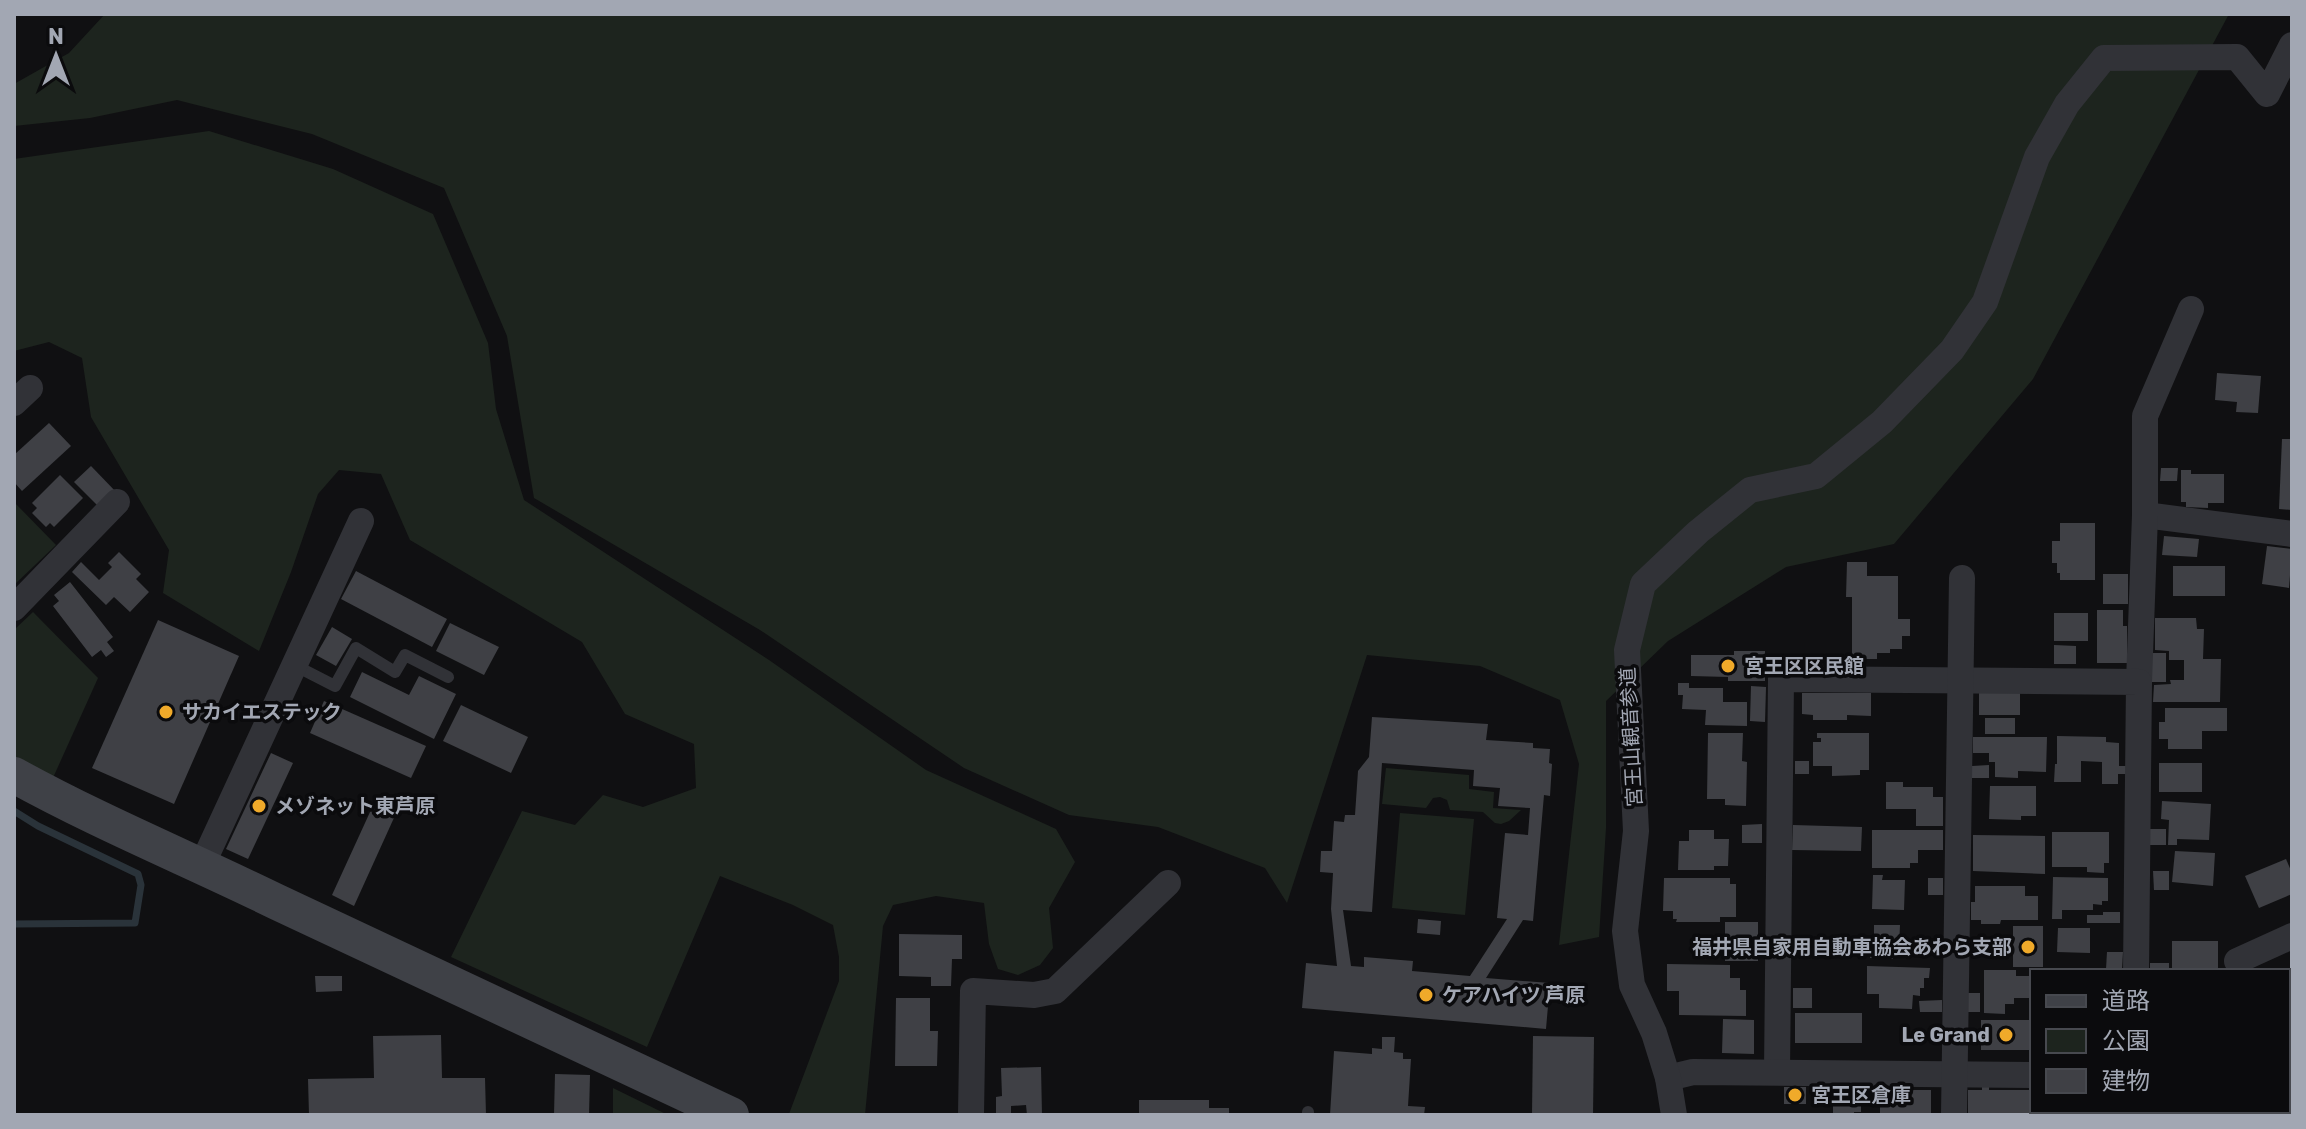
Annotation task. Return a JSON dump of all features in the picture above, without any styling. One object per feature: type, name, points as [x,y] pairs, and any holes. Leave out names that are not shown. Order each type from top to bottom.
[{"type":"street","name":"宮王山観音参道","points":[[1674,1115],[1668,1078],[1654,1033],[1632,985],[1625,931],[1636,831],[1627,650],[1643,584],[1698,532],[1750,490],[1816,476],[1882,422],[1952,350],[1985,302],[2037,157],[2067,104],[2104,58],[2237,57],[2267,94],[2292,45]]},
{"type":"street","points":[[2136,969],[2145,416],[2191,309]]},
{"type":"street","points":[[14,608],[117,502]]},
{"type":"street","points":[[2145,515],[2292,534]]},
{"type":"street","points":[[202,865],[361,521]]},
{"type":"street","points":[[1954,1115],[1962,578]]},
{"type":"street","points":[[1777,1072],[1781,679],[2139,682]]},
{"type":"street","points":[[14,775],[156,846],[731,1115]]},
{"type":"street","points":[[971,1115],[973,991],[1034,995],[1055,991],[1168,883]]},
{"type":"street","points":[[2237,961],[2292,936]]},
{"type":"street","points":[[1668,1078],[1693,1072],[2030,1075]]},
{"type":"lane","points":[[294,665],[335,686],[356,648],[395,672],[405,655],[448,677]]},
{"type":"green space","points":[[105,14],[2229,14],[2033,379],[1894,544],[1786,567],[1668,641],[1606,701],[1606,828],[1599,937],[1559,945],[1579,764],[1560,700],[1480,666],[1367,655],[1287,903],[1265,868],[1158,827],[1069,815],[964,768],[760,630],[534,498],[507,336],[444,188],[312,134],[177,100],[90,118],[14,126],[14,84],[69,53]]},
{"type":"green space","points":[[209,131],[333,169],[433,214],[488,343],[496,409],[524,500],[769,660],[926,770],[1056,829],[1075,862],[1049,908],[1053,948],[1040,965],[1018,975],[998,969],[989,944],[984,903],[936,896],[893,905],[883,926],[865,1115],[789,1114],[839,981],[839,957],[833,925],[793,905],[720,876],[647,1047],[451,957],[522,811],[575,825],[603,795],[643,807],[696,788],[694,744],[625,714],[582,642],[410,540],[381,474],[339,470],[318,494],[259,651],[163,593],[169,550],[91,417],[82,358],[49,342],[14,351],[14,159]]},
{"type":"green space","points":[[14,502],[56,545],[14,585]]},
{"type":"green space","points":[[33,612],[98,678],[52,780],[14,759],[14,630]]},
{"type":"green space","points":[[1386,768],[1469,775],[1469,789],[1494,792],[1493,808],[1521,810],[1501,824],[1495,823],[1483,812],[1450,810],[1447,800],[1440,797],[1433,798],[1426,808],[1382,804]]},
{"type":"green space","points":[[1400,813],[1474,819],[1465,915],[1392,908]]},
{"type":"green space","points":[[613,1088],[668,1115],[613,1115]]},
{"type":"building","points":[[2217,373],[2261,376],[2258,413],[2236,412],[2237,402],[2215,400]]},
{"type":"building","points":[[49,423],[71,446],[22,491],[14,482],[14,455]]},
{"type":"building","points":[[2282,439],[2292,439],[2292,510],[2279,509]]},
{"type":"building","points":[[91,466],[118,494],[102,510],[74,482]]},
{"type":"building","points":[[2161,468],[2178,468],[2177,481],[2160,481]]},
{"type":"building","points":[[2181,470],[2191,470],[2191,474],[2224,474],[2224,503],[2208,503],[2208,508],[2186,507],[2186,502],[2181,502]]},
{"type":"building","points":[[60,475],[83,498],[54,527],[50,523],[46,527],[32,513],[37,508],[32,503]]},
{"type":"building","points":[[2060,523],[2095,523],[2095,580],[2060,580],[2057,563],[2052,563],[2052,541],[2060,541]]},
{"type":"building","points":[[2164,536],[2199,539],[2197,557],[2162,555]]},
{"type":"building","points":[[2267,546],[2292,549],[2289,588],[2262,584]]},
{"type":"building","points":[[119,552],[141,574],[136,579],[149,592],[130,612],[114,597],[106,605],[72,572],[81,562],[99,580],[112,567],[108,563]]},
{"type":"building","points":[[1847,562],[1867,562],[1867,576],[1898,576],[1898,619],[1910,619],[1910,636],[1902,636],[1902,649],[1877,653],[1877,659],[1852,659],[1852,597],[1846,597]]},
{"type":"building","points":[[2173,566],[2225,566],[2225,596],[2173,596]]},
{"type":"building","points":[[356,571],[447,619],[432,647],[341,599]]},
{"type":"building","points":[[2103,574],[2128,574],[2128,604],[2103,604]]},
{"type":"building","points":[[70,582],[113,637],[107,642],[114,651],[106,657],[101,650],[92,657],[53,606],[59,601],[54,595]]},
{"type":"building","points":[[2097,610],[2123,610],[2123,626],[2127,626],[2127,663],[2097,663]]},
{"type":"building","points":[[2054,613],[2088,613],[2088,641],[2054,641]]},
{"type":"building","points":[[2155,618],[2196,618],[2197,629],[2204,629],[2203,659],[2221,659],[2220,702],[2153,702],[2154,685],[2184,680],[2184,660],[2169,660],[2169,651],[2155,650]]},
{"type":"building","name":"サカイエステック","points":[[158,620],[239,656],[174,804],[92,768]]},
{"type":"building","points":[[450,623],[499,647],[484,675],[436,651]]},
{"type":"building","points":[[332,627],[352,639],[336,666],[316,655]]},
{"type":"building","points":[[2054,645],[2076,646],[2076,664],[2054,664]]},
{"type":"building","name":"宮王区区民館","points":[[1734,651],[1765,651],[1765,681],[1728,681],[1728,677],[1691,676],[1691,655],[1734,655]]},
{"type":"building","points":[[2150,653],[2166,653],[2166,682],[2150,682]]},
{"type":"building","points":[[362,672],[409,695],[419,676],[456,694],[434,739],[350,697]]},
{"type":"building","points":[[1678,683],[1689,683],[1689,688],[1723,688],[1723,702],[1747,702],[1747,726],[1705,725],[1706,710],[1682,709],[1683,695],[1678,695]]},
{"type":"building","points":[[1751,686],[1766,687],[1765,722],[1750,721]]},
{"type":"building","points":[[1979,692],[2020,692],[2020,715],[1979,715]]},
{"type":"building","points":[[1802,693],[1871,693],[1871,716],[1847,715],[1847,720],[1813,720],[1813,715],[1802,714]]},
{"type":"building","points":[[324,701],[426,746],[411,778],[310,733]]},
{"type":"building","points":[[461,705],[528,737],[511,773],[443,741]]},
{"type":"building","points":[[2165,708],[2227,708],[2227,731],[2202,731],[2202,749],[2168,749],[2168,739],[2159,739],[2159,722],[2165,722]]},
{"type":"building","points":[[1372,717],[1488,724],[1486,740],[1533,743],[1533,748],[1550,749],[1550,796],[1544,795],[1533,921],[1523,920],[1486,978],[1550,983],[1546,1029],[1302,1008],[1306,963],[1337,966],[1331,909],[1333,873],[1320,872],[1321,851],[1332,851],[1334,821],[1344,822],[1345,815],[1355,815],[1358,771],[1369,757]],"holes":[[[1382,763],[1474,770],[1473,786],[1500,788],[1498,806],[1530,808],[1528,835],[1505,833],[1497,918],[1507,919],[1470,976],[1412,971],[1413,961],[1364,957],[1364,967],[1351,966],[1343,910],[1372,912]]]},
{"type":"building","points":[[1985,718],[2015,718],[2015,734],[1985,734]]},
{"type":"building","points":[[1708,733],[1743,733],[1742,761],[1747,762],[1746,806],[1725,805],[1725,799],[1707,799]]},
{"type":"building","points":[[1817,733],[1869,733],[1869,770],[1860,770],[1860,775],[1832,776],[1832,766],[1813,766],[1813,742],[1821,742]]},
{"type":"building","points":[[2057,736],[2106,737],[2106,742],[2119,743],[2119,766],[2127,766],[2127,774],[2118,774],[2118,784],[2102,784],[2102,762],[2081,761],[2081,782],[2054,782]]},
{"type":"building","points":[[1973,737],[2047,737],[2046,772],[2018,771],[2018,778],[1995,777],[1995,762],[1989,762],[1989,753],[1973,753]]},
{"type":"building","name":"メゾネット東芦原","points":[[271,753],[293,763],[248,859],[226,849]]},
{"type":"building","points":[[1795,761],[1809,761],[1809,774],[1795,774]]},
{"type":"building","points":[[2159,763],[2202,763],[2202,792],[2159,792]]},
{"type":"building","points":[[1989,765],[1989,778],[1972,778],[1972,766]]},
{"type":"building","points":[[1886,782],[1903,782],[1903,787],[1933,787],[1933,797],[1943,797],[1943,826],[1916,826],[1916,809],[1886,809]]},
{"type":"building","points":[[1990,786],[2036,786],[2036,816],[2021,816],[2021,820],[1989,819]]},
{"type":"building","name":"メゾネット東芦原","points":[[376,799],[398,809],[354,906],[332,895]]},
{"type":"building","points":[[2162,801],[2211,804],[2209,840],[2177,839],[2177,845],[2168,845],[2169,820],[2161,819]]},
{"type":"building","points":[[1762,824],[1762,843],[1742,843],[1742,825]]},
{"type":"building","points":[[1793,825],[1862,827],[1861,851],[1792,850]]},
{"type":"building","points":[[2149,829],[2166,829],[2166,845],[2149,845]]},
{"type":"building","points":[[1689,830],[1714,830],[1714,839],[1729,839],[1728,866],[1714,866],[1714,870],[1678,870],[1679,841],[1689,841]]},
{"type":"building","points":[[1872,830],[1943,830],[1943,850],[1918,850],[1918,863],[1910,863],[1910,868],[1872,868]]},
{"type":"building","points":[[2052,832],[2109,832],[2109,863],[2104,863],[2104,873],[2087,872],[2087,867],[2052,867]]},
{"type":"building","points":[[1973,835],[2045,836],[2045,874],[1973,871]]},
{"type":"building","points":[[2175,851],[2215,853],[2213,886],[2172,882]]},
{"type":"building","points":[[2286,859],[2292,873],[2292,894],[2259,908],[2245,876]]},
{"type":"building","points":[[2153,871],[2169,871],[2169,890],[2154,890]]},
{"type":"building","points":[[1873,875],[1883,875],[1882,880],[1905,880],[1904,910],[1872,909]]},
{"type":"building","points":[[2053,877],[2108,878],[2108,901],[2102,901],[2102,905],[2093,904],[2093,910],[2062,910],[2062,919],[2052,919]]},
{"type":"building","points":[[1664,878],[1730,878],[1730,884],[1736,884],[1736,917],[1720,917],[1720,922],[1676,922],[1673,911],[1663,911]]},
{"type":"building","points":[[1928,878],[1943,878],[1943,895],[1928,895]]},
{"type":"building","points":[[1975,886],[2025,886],[2025,896],[2038,896],[2038,920],[2001,920],[2000,924],[1981,924],[1981,920],[1971,920]]},
{"type":"building","points":[[2103,912],[2120,912],[2120,923],[2087,923],[2087,915],[2103,915]]},
{"type":"building","points":[[1418,919],[1441,921],[1440,935],[1417,933]]},
{"type":"building","points":[[1725,922],[1758,922],[1758,961],[1725,961]]},
{"type":"building","points":[[1874,925],[1900,925],[1899,949],[1893,949],[1893,959],[1870,958]]},
{"type":"building","name":"福井県自家用自動車協会あわら支部","points":[[2013,926],[2043,926],[2043,967],[2013,967]]},
{"type":"building","points":[[2058,928],[2090,928],[2090,953],[2057,952]]},
{"type":"building","points":[[899,934],[962,935],[962,959],[952,959],[951,986],[931,986],[931,977],[899,976]]},
{"type":"building","points":[[2172,941],[2218,941],[2218,969],[2172,969]]},
{"type":"building","points":[[2107,952],[2123,952],[2122,969],[2106,969]]},
{"type":"building","points":[[2150,963],[2169,963],[2169,969],[2150,969]]},
{"type":"building","points":[[1667,964],[1730,965],[1730,978],[1740,978],[1740,990],[1746,990],[1746,1016],[1679,1015],[1679,991],[1667,991]]},
{"type":"building","points":[[1867,966],[1930,968],[1929,978],[1924,978],[1920,996],[1913,995],[1912,1009],[1879,1008],[1879,994],[1867,994]]},
{"type":"building","points":[[1984,970],[2016,970],[2016,976],[2030,976],[2030,998],[2014,998],[2014,1004],[2005,1004],[2005,1014],[1984,1013]]},
{"type":"building","points":[[315,976],[342,976],[342,991],[316,992]]},
{"type":"building","points":[[1793,988],[1812,988],[1812,1008],[1793,1008]]},
{"type":"building","points":[[1968,993],[1980,993],[1980,1012],[1968,1012]]},
{"type":"building","points":[[896,998],[930,998],[930,1031],[938,1031],[937,1066],[895,1066]]},
{"type":"building","points":[[1942,1000],[1942,1012],[1920,1012],[1919,1001]]},
{"type":"building","points":[[1795,1013],[1862,1013],[1862,1043],[1795,1043]]},
{"type":"building","points":[[1723,1019],[1754,1020],[1754,1054],[1722,1053]]},
{"type":"building","name":"Le Grand","points":[[1981,1020],[2030,1020],[2030,1050],[1981,1050]]},
{"type":"building","points":[[2292,1028],[2290,1076],[2290,1029]]},
{"type":"building","points":[[441,1035],[442,1078],[485,1078],[486,1115],[309,1115],[308,1079],[374,1078],[373,1036]]},
{"type":"building","points":[[1533,1036],[1594,1037],[1593,1115],[1532,1115]]},
{"type":"building","points":[[1382,1037],[1395,1037],[1394,1052],[1403,1053],[1403,1059],[1411,1059],[1408,1106],[1425,1107],[1424,1115],[1330,1115],[1334,1051],[1372,1054],[1372,1048],[1382,1049]]},
{"type":"building","points":[[1041,1067],[1042,1115],[1027,1115],[1026,1105],[1011,1106],[1011,1115],[996,1115],[996,1097],[1002,1096],[1001,1068]]},
{"type":"building","points":[[555,1074],[590,1075],[589,1115],[554,1115]]},
{"type":"building","points":[[1833,1084],[1856,1084],[1856,1100],[1861,1100],[1861,1112],[1833,1115]]},
{"type":"building","points":[[1982,1085],[1989,1085],[1989,1090],[2030,1090],[2030,1113],[2059,1115],[1968,1115],[1968,1090],[1982,1090]]},
{"type":"building","name":"宮王区倉庫","points":[[1784,1087],[1806,1087],[1806,1104],[1784,1104]]},
{"type":"building","points":[[1880,1090],[1931,1090],[1931,1115],[1880,1115]]},
{"type":"building","points":[[1139,1100],[1209,1100],[1209,1108],[1229,1108],[1229,1115],[1139,1115]]},
{"type":"building","points":[[2146,1113],[2202,1113],[2202,1115]]},
{"type":"waterway","points":[[14,811],[38,826],[138,874],[141,885],[135,923],[14,924]]},
{"type":"place","name":"宮王区区民館","points":[[1728,666]]},
{"type":"place","name":"サカイエステック","points":[[166,712]]},
{"type":"place","name":"メゾネット東芦原","points":[[259,806]]},
{"type":"place","name":"福井県自家用自動車協会あわら支部","points":[[2028,947]]},
{"type":"place","name":"ケアハイツ 芦原","points":[[1426,995]]},
{"type":"place","name":"Le Grand","points":[[2006,1035]]},
{"type":"place","name":"宮王区倉庫","points":[[1795,1095]]}]
